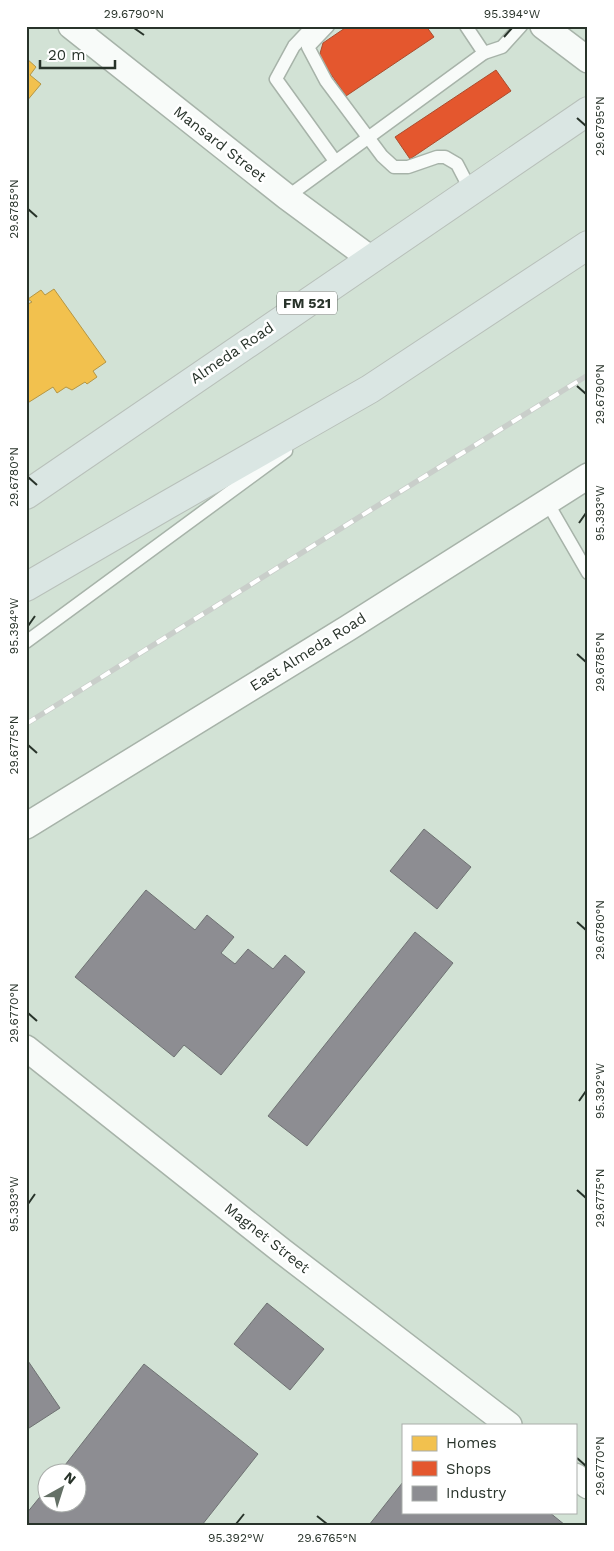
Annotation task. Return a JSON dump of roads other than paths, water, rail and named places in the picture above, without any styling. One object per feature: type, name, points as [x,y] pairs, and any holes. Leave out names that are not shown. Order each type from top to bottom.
[{"type":"main road","name":"Almeda Road","points":[[26,495],[371,258],[588,112]]},
{"type":"main road","points":[[26,588],[370,389],[588,245]]},
{"type":"street","name":"Mansard Street","points":[[71,26],[287,197],[371,258]]},
{"type":"street","points":[[554,30],[588,60]]},
{"type":"street","name":"East Almeda Road","points":[[26,826],[348,628],[588,476]]},
{"type":"street","name":"Magnet Street","points":[[26,1048],[282,1250],[508,1424]]},
{"type":"street","points":[[576,1477],[588,1486]]},
{"type":"lane","points":[[313,26],[294,46],[276,79],[335,161]]},
{"type":"lane","points":[[328,26],[308,47],[326,81],[382,156],[394,167],[408,167],[437,157],[446,157],[457,164],[471,190]]},
{"type":"lane","points":[[466,26],[484,53]]},
{"type":"lane","points":[[287,197],[484,53],[502,47],[521,26]]},
{"type":"lane","points":[[26,642],[370,389]]},
{"type":"lane","points":[[547,502],[588,573]]},
{"type":"railway","points":[[26,724],[588,375]]}]
